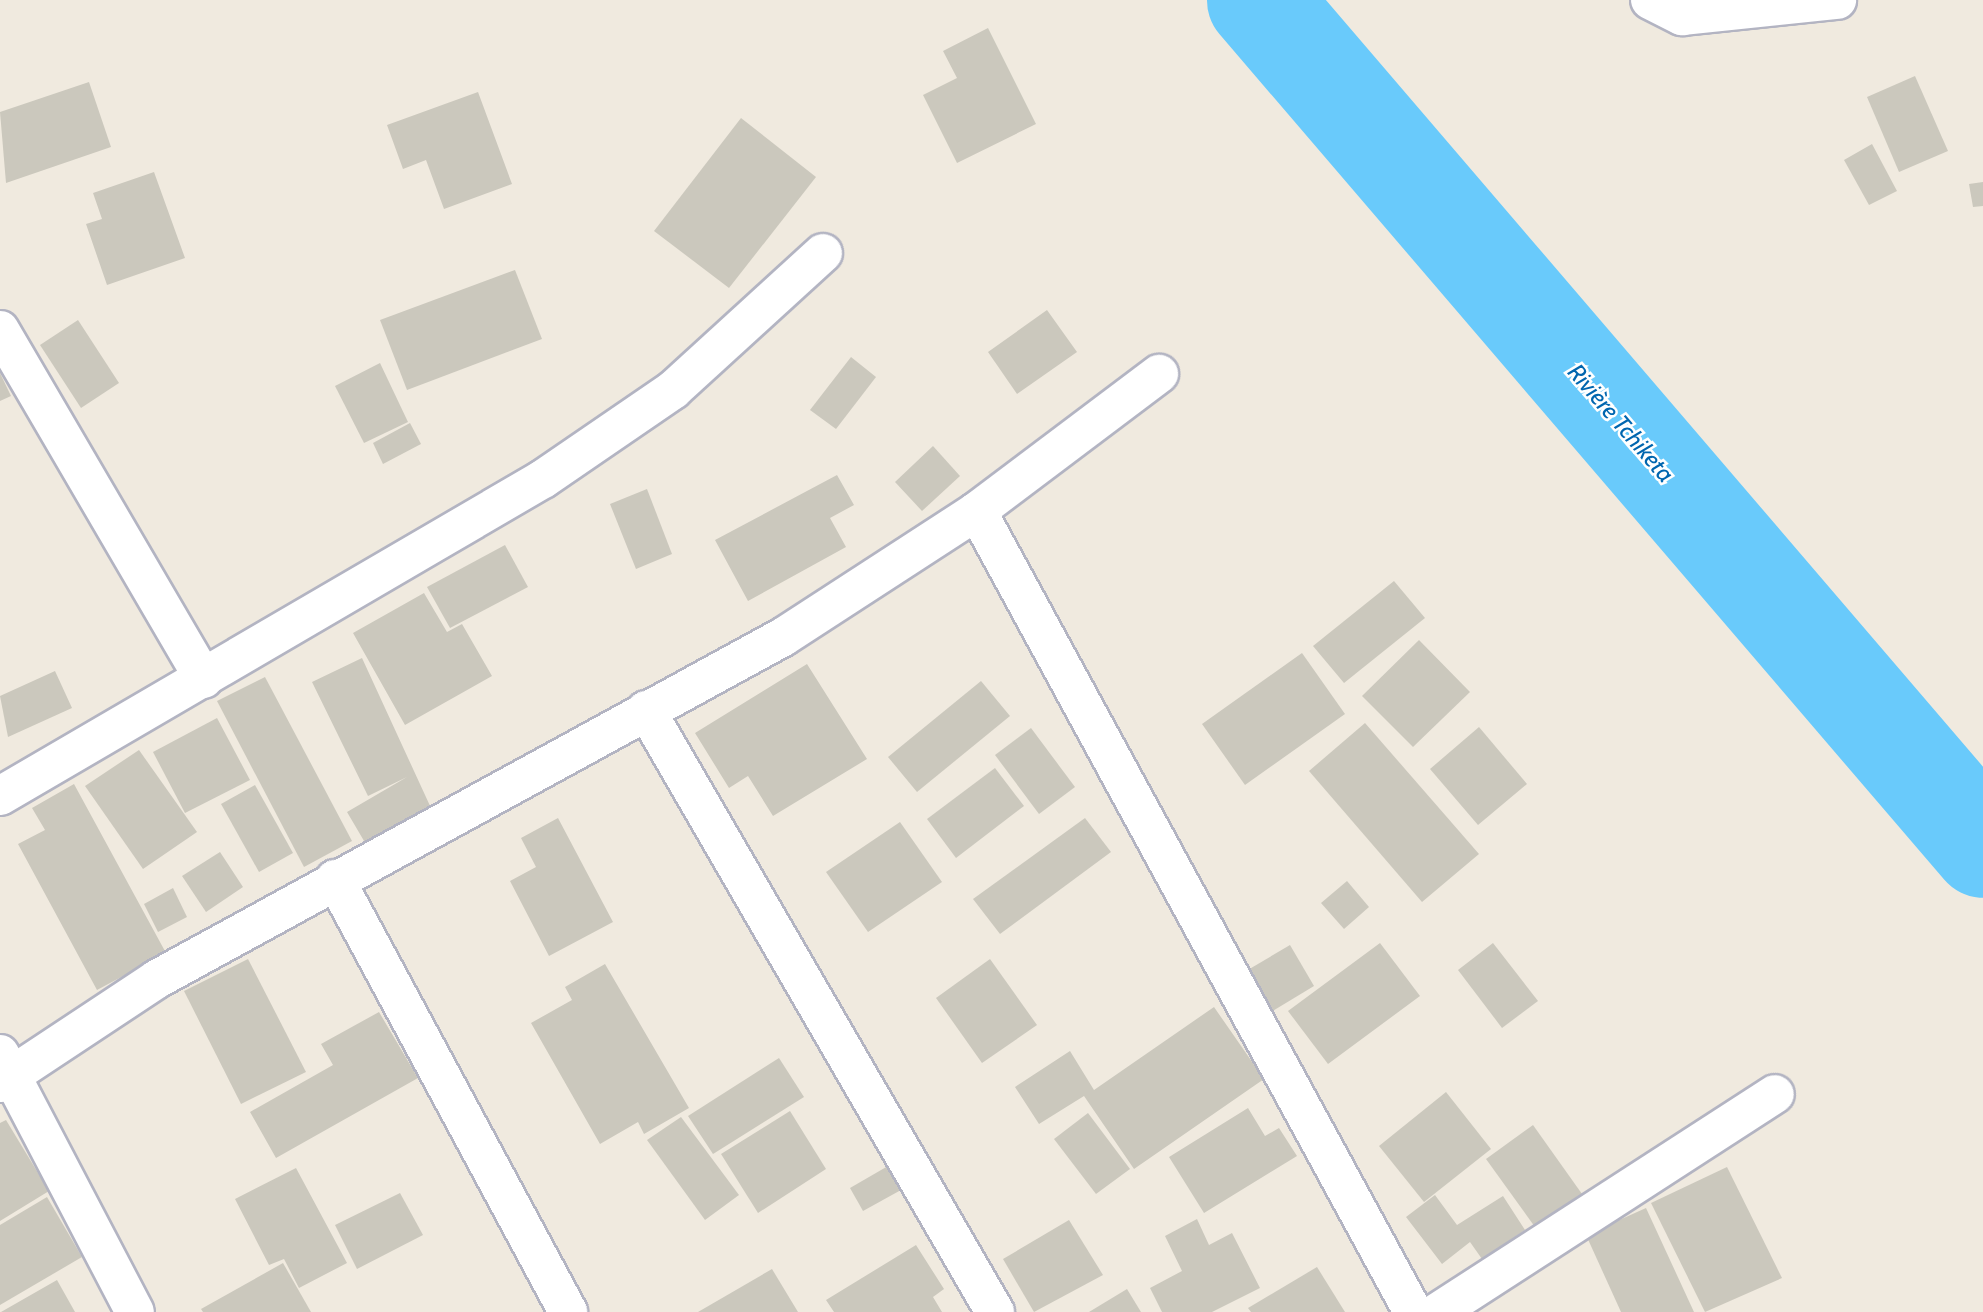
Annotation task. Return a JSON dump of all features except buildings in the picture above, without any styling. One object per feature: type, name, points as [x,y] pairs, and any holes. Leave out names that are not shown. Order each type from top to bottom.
[{"type":"street","points":[[1650,0],[1682,16],[1838,0]]},
{"type":"street","points":[[0,796],[543,479],[673,390],[823,253]]},
{"type":"street","points":[[0,330],[204,679]]},
{"type":"street","points":[[135,1312],[4,1071],[157,979],[335,879],[783,637],[977,511],[1159,374]]},
{"type":"street","points":[[977,511],[1413,1312]]},
{"type":"street","points":[[646,710],[995,1312]]},
{"type":"street","points":[[335,879],[568,1312]]},
{"type":"street","points":[[1438,1312],[1774,1094]]},
{"type":"waterway","name":"Rivière Tchiketa","points":[[1258,0],[1983,846]]}]
